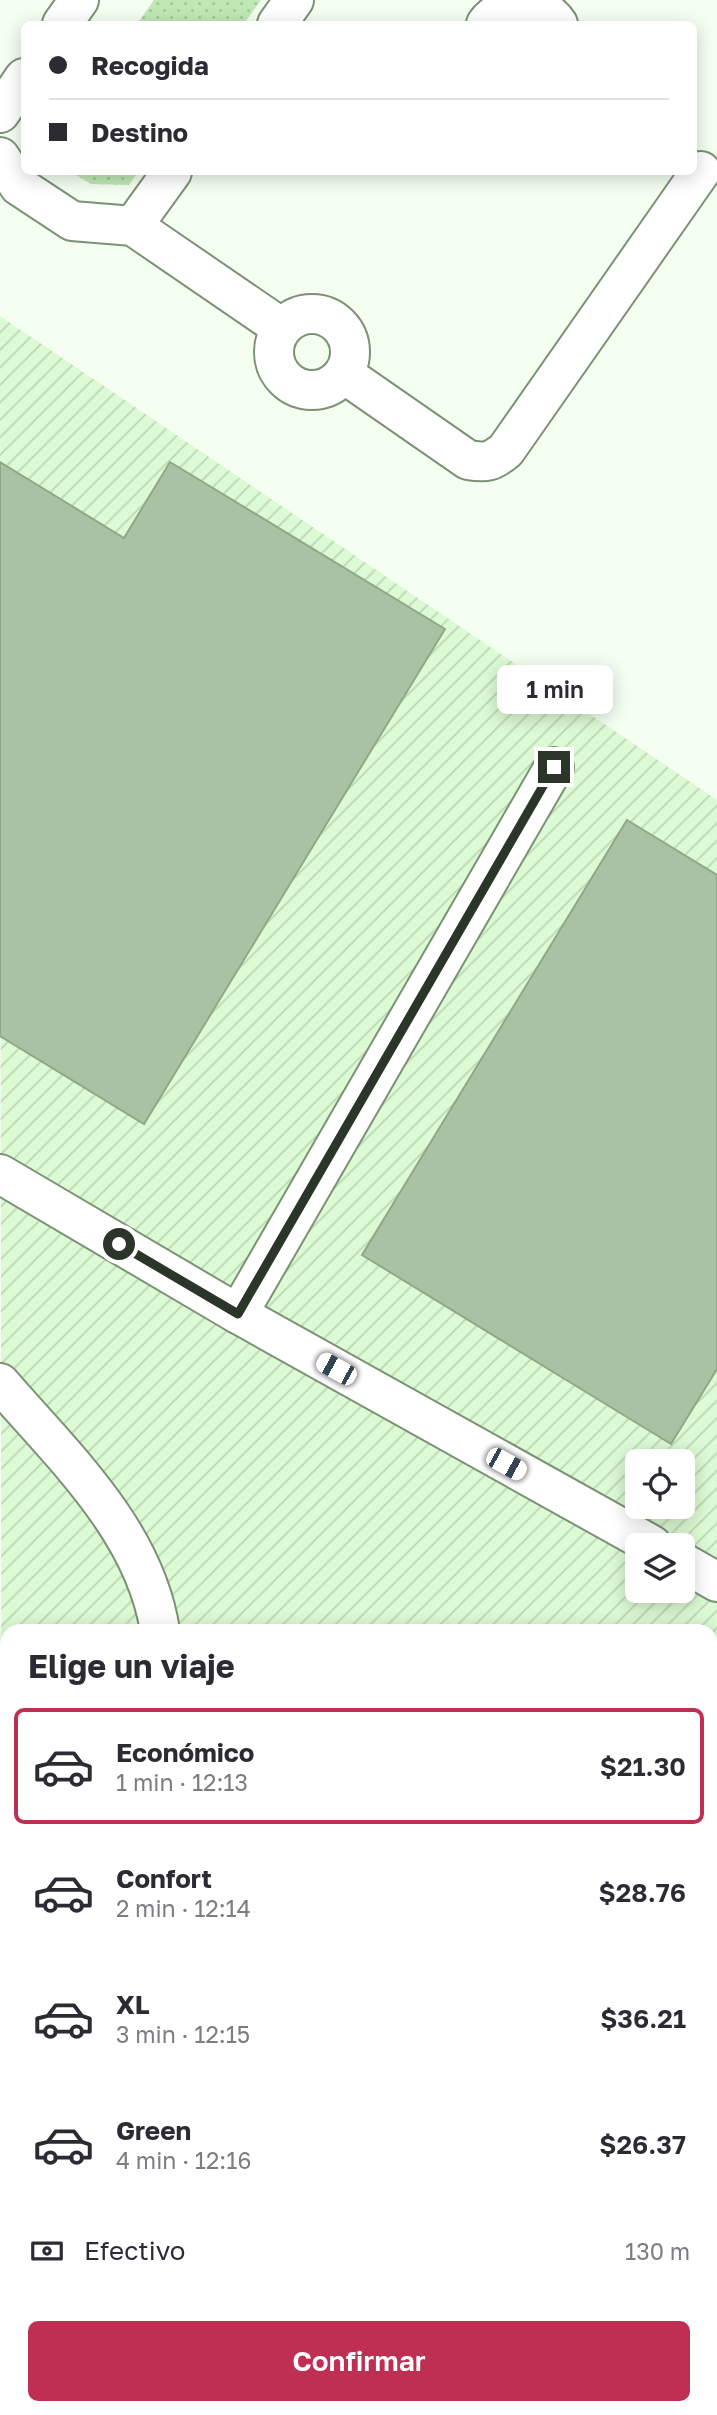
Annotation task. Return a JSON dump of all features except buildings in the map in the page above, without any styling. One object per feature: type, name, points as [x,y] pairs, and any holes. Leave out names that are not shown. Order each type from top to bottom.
[{"type":"street","points":[[64,21],[79,0]]},
{"type":"street","points":[[279,21],[294,0]]},
{"type":"street","points":[[483,13],[512,1],[527,0],[548,9],[556,21]]},
{"type":"street","points":[[0,113],[21,82]]},
{"type":"street","points":[[0,157],[19,186],[72,221],[133,226],[282,328]]},
{"type":"street","points":[[344,374],[468,460],[484,463],[495,460],[506,450],[704,173]]},
{"type":"street","points":[[133,226],[170,175]]},
{"type":"street","points":[[316,313],[335,320],[346,332],[351,347],[350,360],[344,374],[320,390],[298,388],[287,381],[278,371],[274,356],[276,337],[282,328],[303,314],[316,313]]},
{"type":"street","points":[[238,1314],[554,767]]},
{"type":"street","points":[[0,1174],[238,1314],[630,1533]]},
{"type":"street","points":[[0,1383],[111,1513],[139,1564],[158,1624]]},
{"type":"street","points":[[695,1569],[717,1582]]},
{"type":"shaded area","points":[[154,0],[261,0],[246,21],[139,21]]},
{"type":"shaded area","points":[[76,175],[136,175],[129,185],[91,184]]},
{"type":"shaded area","points":[[0,316],[717,800],[717,1624],[1,1624]]},
{"type":"route","points":[[119,1244],[238,1314],[554,767]]}]
